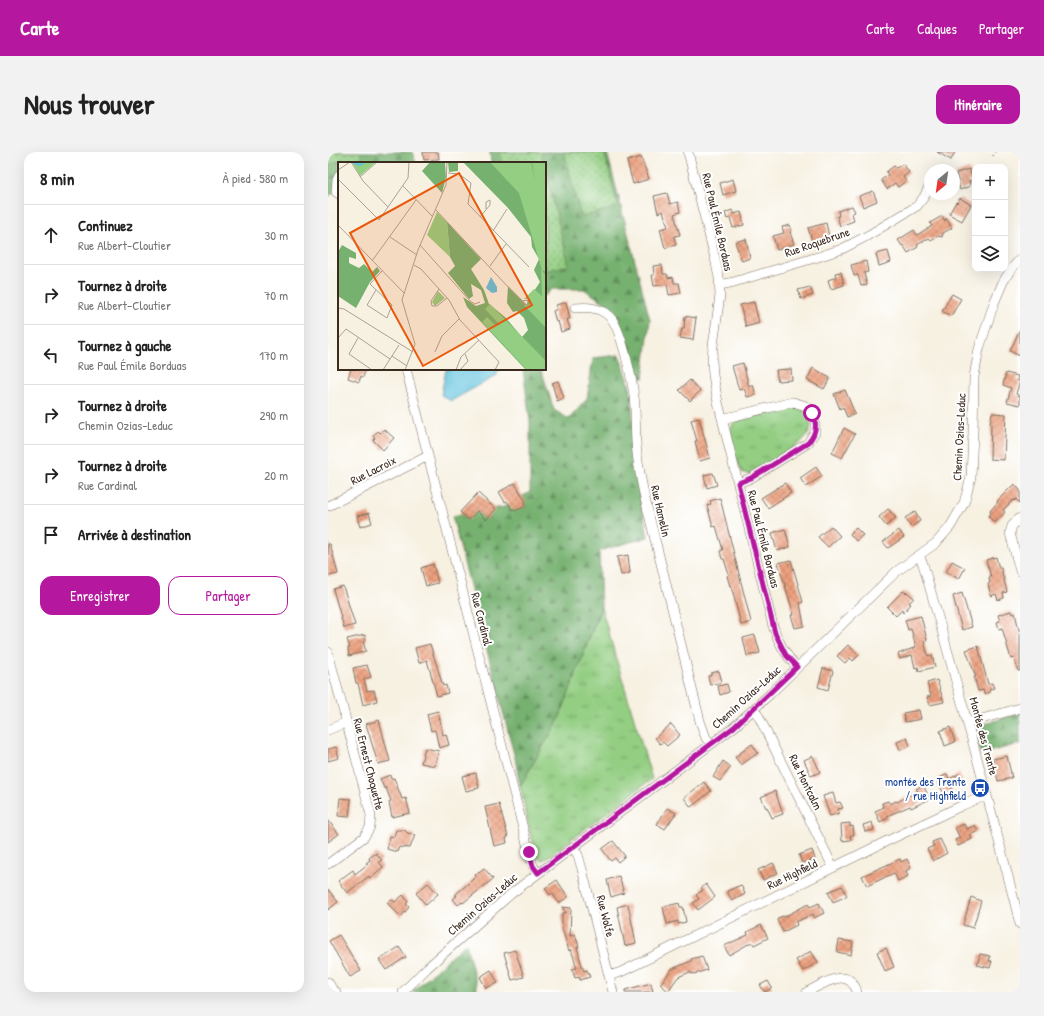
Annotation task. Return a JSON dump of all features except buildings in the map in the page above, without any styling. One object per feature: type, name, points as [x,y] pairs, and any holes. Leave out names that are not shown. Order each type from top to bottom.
[{"type":"street","name":"Rue Paul Émile Borduas","points":[[688,152],[715,258],[720,285],[720,301],[713,342],[712,360],[714,382],[775,633],[786,655],[797,667]]},
{"type":"street","points":[[338,177],[336,192],[338,193]]},
{"type":"street","name":"Rue Roquebrune","points":[[720,285],[821,256],[849,245],[917,206],[924,197]]},
{"type":"street","name":"Chemin Ozias-Leduc","points":[[402,992],[501,902],[734,727],[897,571],[936,543],[950,527],[961,510],[966,496],[972,465],[974,378],[976,359],[988,320],[1000,289],[1011,268],[1020,259]]},
{"type":"street","name":"Rue Hamelin","points":[[575,308],[589,307],[598,309],[605,313],[611,318],[621,340],[634,394],[636,442],[645,499],[700,721],[706,738],[711,744]]},
{"type":"street","name":"Rue Cardinal","points":[[406,370],[529,852],[533,866],[538,873]]},
{"type":"street","points":[[722,419],[793,402],[806,406],[811,410],[815,419],[815,432],[808,443],[751,478],[738,483]]},
{"type":"street","name":"Rue Lacroix","points":[[328,506],[428,456]]},
{"type":"street","points":[[1020,518],[1012,526],[1010,535],[1020,570]]},
{"type":"street","name":"Montée des Trente","points":[[919,556],[923,564],[968,723],[1020,924]]},
{"type":"street","name":"Rue Ernest Choquette","points":[[328,652],[371,815],[370,827],[364,837],[328,864]]},
{"type":"street","points":[[968,723],[1020,708]]},
{"type":"street","name":"Rue Montcalm","points":[[754,709],[759,716],[833,867]]},
{"type":"street","points":[[328,730],[347,722]]},
{"type":"street","name":"Rue Highfield","points":[[609,976],[621,972],[956,808],[987,795]]},
{"type":"street","name":"Rue Wolfe","points":[[573,847],[578,855],[582,869],[613,992]]},
{"type":"street","points":[[807,992],[834,979],[842,978],[847,979],[853,984],[857,992]]},
{"type":"path","points":[[993,156],[994,152]]},
{"type":"green space","points":[[328,152],[412,152],[416,162],[338,162],[338,181],[336,192],[328,196]]},
{"type":"green space","points":[[328,152],[360,152],[363,162],[341,161],[328,167]]},
{"type":"green space","points":[[490,152],[607,152],[650,320],[643,379],[636,374],[618,318],[605,303],[584,289],[552,289],[546,295],[546,162],[491,162]]},
{"type":"green space","points":[[500,152],[550,152],[541,154],[543,162],[503,162]]},
{"type":"green space","points":[[564,152],[604,152],[618,207],[581,217]]},
{"type":"green space","points":[[546,174],[569,265],[546,271]]},
{"type":"green space","points":[[619,355],[627,376],[631,392],[637,479],[648,537],[599,551],[601,607],[559,719],[520,786],[515,758],[452,516],[504,507],[530,492],[530,422],[523,370],[541,370],[554,410],[569,419],[587,399],[593,358]]},
{"type":"green space","points":[[791,407],[804,410],[808,415],[811,427],[808,434],[801,442],[753,473],[747,474],[742,472],[732,442],[731,430],[734,423],[741,419]]},
{"type":"green space","points":[[601,607],[652,779],[545,859],[541,860],[535,855],[520,786],[559,719]]},
{"type":"green space","points":[[1020,713],[1020,747],[1019,744],[981,754],[975,729],[978,726]]},
{"type":"green space","points":[[466,943],[478,992],[412,992]]},
{"type":"water","points":[[446,370],[499,370],[496,376],[451,401],[441,395]]},
{"type":"place","name":"montée des Trente / rue Highfield","points":[[980,788]]},
{"type":"route","points":[[529,852],[533,866],[538,873],[734,727],[797,667],[786,655],[775,633],[738,483],[751,478],[808,443],[816,429],[815,419],[812,413]]}]
